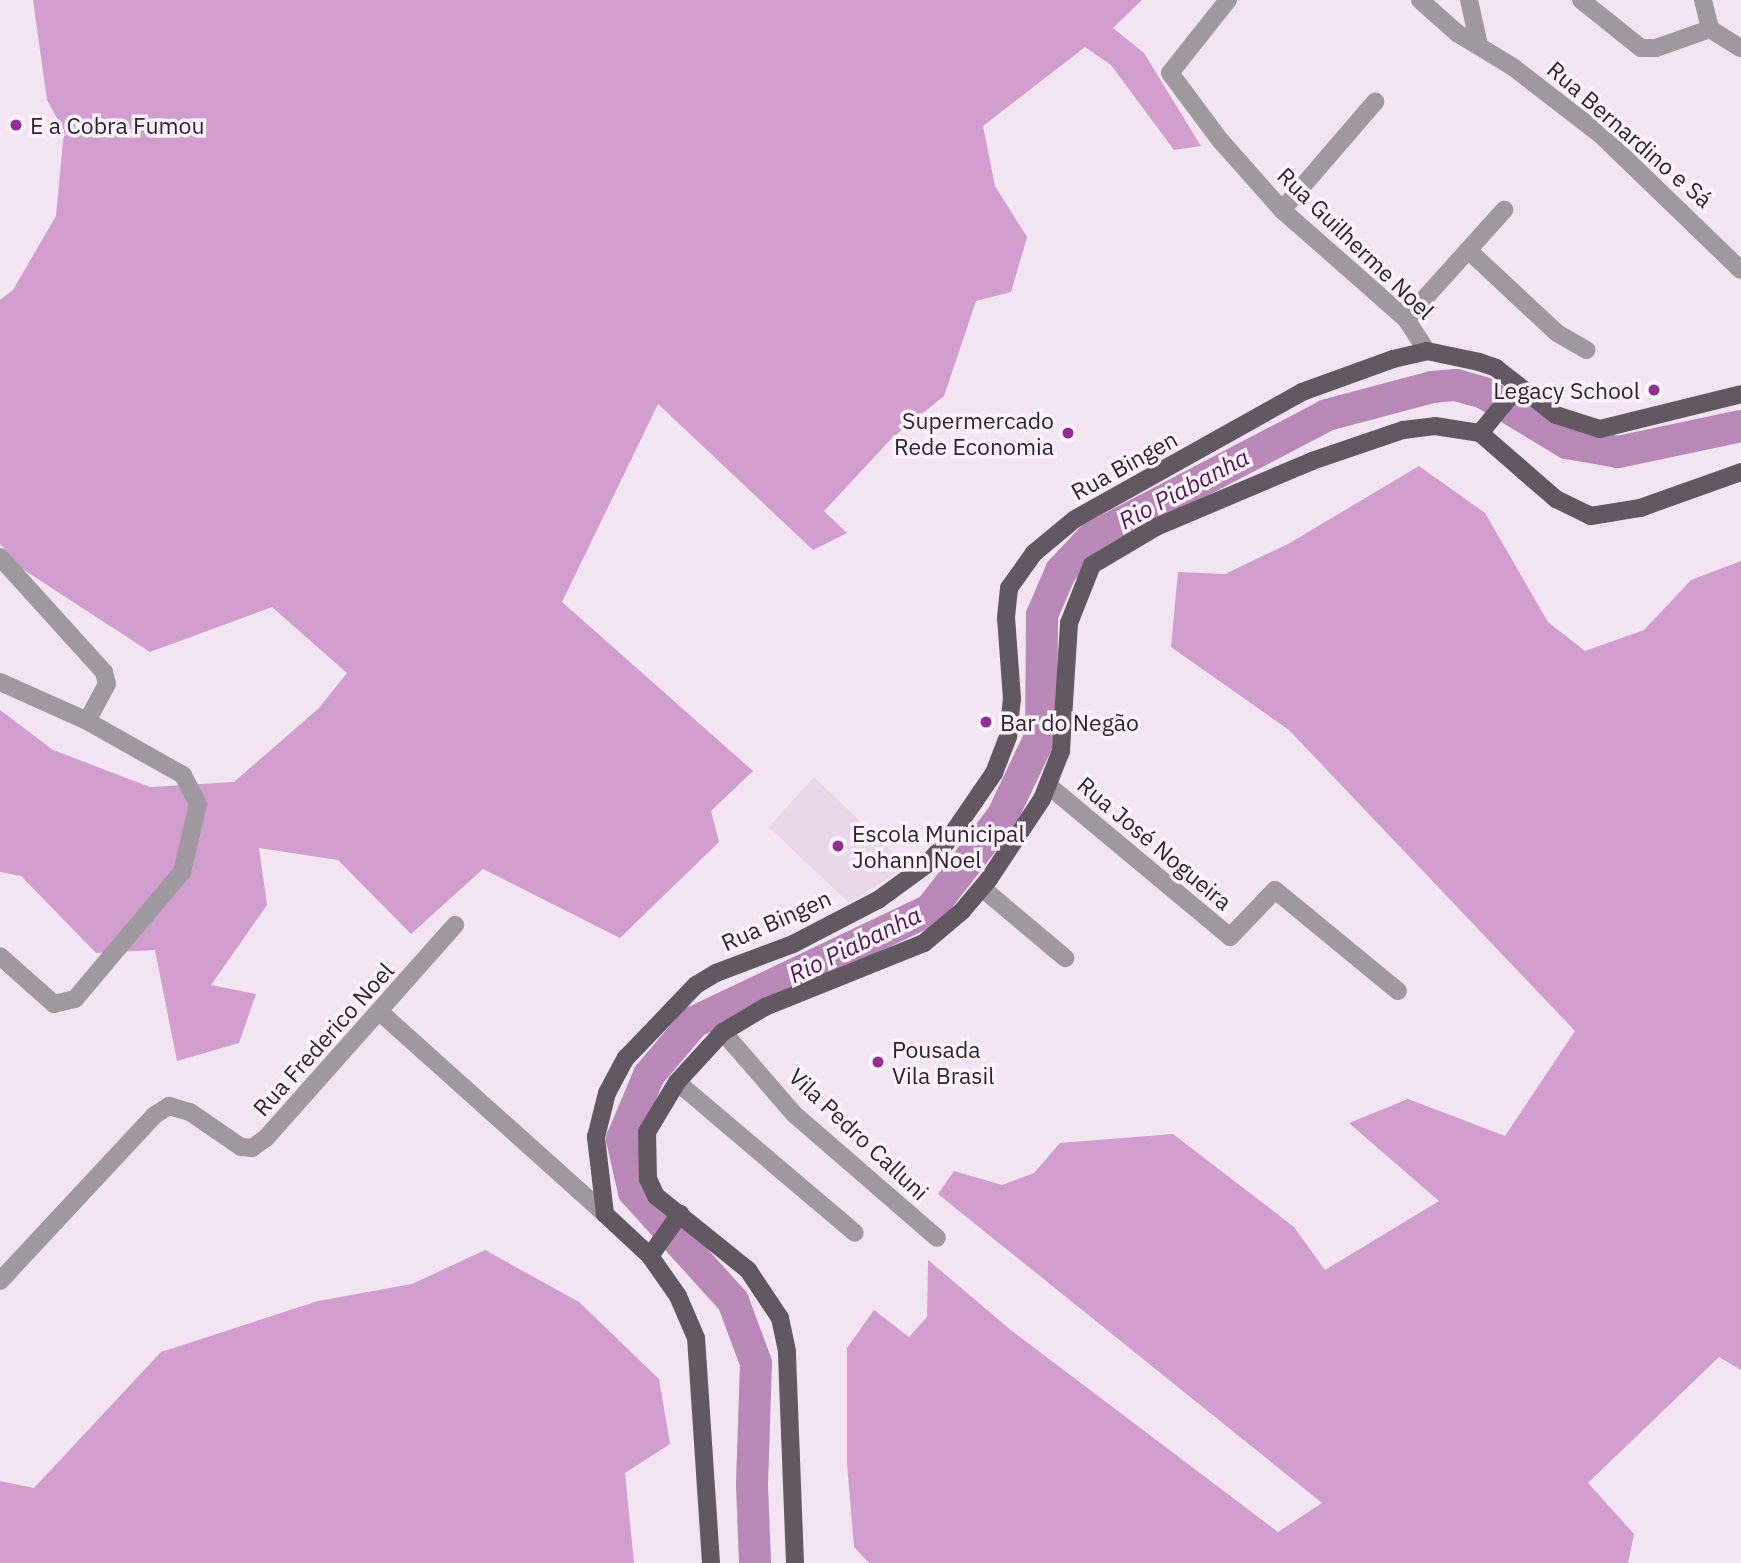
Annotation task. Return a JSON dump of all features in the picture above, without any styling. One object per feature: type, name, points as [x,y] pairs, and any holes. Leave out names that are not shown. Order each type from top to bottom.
[{"type":"main road","name":"Rua Bingen","points":[[605,1214],[597,1173],[599,1119],[607,1093],[626,1058],[650,1030],[679,999],[716,972],[793,944],[903,884],[935,857],[974,805],[994,773],[1009,733],[1012,699],[1006,617],[1009,588],[1034,553],[1075,519],[1302,392],[1365,368],[1427,351],[1496,368],[1517,388],[1556,415],[1600,429],[1741,394]]},
{"type":"main road","points":[[1480,433],[1517,388]]},
{"type":"main road","points":[[795,1563],[787,1351],[780,1318],[748,1270],[656,1196],[648,1179],[644,1151],[654,1114],[677,1082],[723,1032],[765,1007],[924,943],[982,888],[1049,786],[1066,713],[1069,623],[1092,565],[1156,527],[1325,456],[1403,430],[1435,426],[1480,433],[1556,499],[1591,516],[1640,508],[1741,472]]},
{"type":"main road","points":[[605,1214],[650,1256],[678,1296],[696,1338],[711,1563]]},
{"type":"main road","points":[[650,1256],[680,1214]]},
{"type":"street","name":"Rua Guilherme Noel","points":[[1228,0],[1170,73],[1282,210],[1406,319],[1427,351]]},
{"type":"street","name":"Rua Bernardino e Sá","points":[[1420,0],[1457,33],[1479,45],[1601,135],[1741,270]]},
{"type":"street","points":[[1469,0],[1479,45]]},
{"type":"street","points":[[1581,0],[1641,48],[1656,48],[1710,29]]},
{"type":"street","points":[[1703,0],[1710,29],[1741,48]]},
{"type":"street","points":[[1282,210],[1375,102]]},
{"type":"street","points":[[1406,319],[1504,211]]},
{"type":"street","points":[[1468,250],[1557,333],[1587,350]]},
{"type":"street","points":[[0,557],[104,672],[107,684],[87,721]]},
{"type":"street","points":[[0,682],[87,721],[183,775],[192,785],[197,816],[182,872],[93,982],[65,1004],[54,1004],[37,992],[0,956]]},
{"type":"street","name":"Rua José Nogueira","points":[[1049,786],[1230,937],[1275,890],[1398,991]]},
{"type":"street","points":[[982,888],[1065,958]]},
{"type":"street","name":"Rua Frederico Noel","points":[[0,1281],[155,1115],[169,1106],[181,1107],[240,1147],[252,1148],[285,1120],[455,925]]},
{"type":"street","points":[[381,1013],[605,1214]]},
{"type":"street","name":"Vila Pedro Calluni","points":[[723,1032],[794,1114],[937,1238]]},
{"type":"street","points":[[677,1082],[855,1233]]},
{"type":"shaded area","points":[[33,0],[1142,0],[1113,28],[1144,53],[1201,146],[1174,150],[1111,65],[1085,47],[983,126],[995,186],[1027,237],[1011,292],[976,301],[944,396],[892,438],[824,511],[847,533],[813,550],[658,404],[562,602],[753,771],[711,811],[719,842],[620,938],[483,869],[411,934],[338,860],[259,848],[267,905],[211,985],[256,994],[239,1043],[177,1061],[155,950],[96,953],[21,876],[0,872],[0,710],[53,750],[150,787],[234,782],[319,708],[347,673],[272,607],[150,652],[21,568],[0,544],[0,300],[13,290],[56,216],[64,131],[47,100]]},
{"type":"shaded area","points":[[1419,466],[1485,513],[1548,622],[1585,651],[1644,630],[1691,580],[1741,561],[1741,1370],[1719,1357],[1588,1483],[1634,1534],[1628,1563],[869,1563],[854,1547],[847,1463],[847,1348],[874,1310],[909,1337],[927,1317],[928,1260],[1012,1331],[1278,1532],[1322,1503],[938,1194],[954,1171],[1002,1185],[1034,1173],[1060,1143],[1173,1134],[1294,1227],[1325,1270],[1439,1201],[1349,1123],[1408,1099],[1505,1136],[1575,1031],[1289,730],[1171,647],[1178,572],[1225,574],[1288,544]]},
{"type":"shaded area","name":"Escola Municipal Johann Noel","points":[[814,777],[907,866],[849,903],[769,827]]},
{"type":"shaded area","points":[[485,1250],[579,1302],[659,1379],[670,1444],[625,1473],[634,1563],[0,1563],[0,1481],[34,1488],[161,1352],[318,1301],[412,1284]]},
{"type":"waterway","name":"Rio Piabanha","points":[[755,1563],[752,1484],[756,1363],[733,1301],[634,1192],[622,1139],[649,1075],[694,1022],[930,910],[1002,817],[1041,735],[1042,615],[1061,571],[1092,538],[1327,415],[1432,387],[1456,385],[1484,393],[1567,443],[1618,452],[1741,426]]},
{"type":"place","name":"E a Cobra Fumou","points":[[16,125]]},
{"type":"place","name":"Legacy School","points":[[1654,390]]},
{"type":"place","name":"Supermercado Rede Economia","points":[[1068,433]]},
{"type":"place","name":"Bar do Negão","points":[[986,722]]},
{"type":"place","name":"Escola Municipal Johann Noel","points":[[838,846]]},
{"type":"place","name":"Pousada Vila Brasil","points":[[878,1062]]}]
